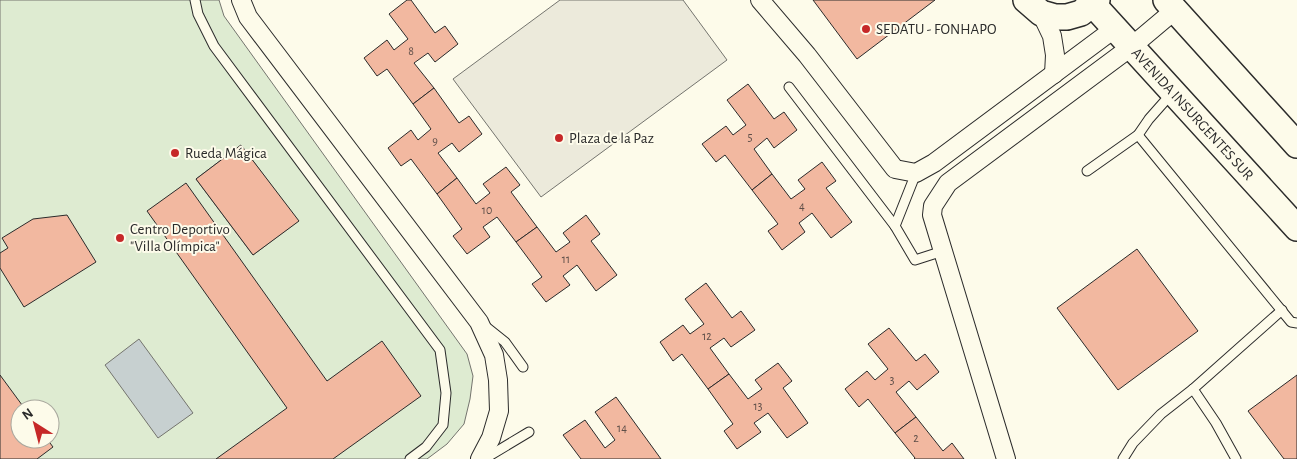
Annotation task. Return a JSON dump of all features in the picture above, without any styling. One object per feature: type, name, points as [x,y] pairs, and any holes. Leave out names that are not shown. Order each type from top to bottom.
[{"type":"main road","points":[[1034,6],[1055,17],[1068,17],[1081,12],[1092,1]]},
{"type":"main road","name":"AVENIDA INSURGENTES SUR","points":[[1092,1],[1132,48],[1297,228]]},
{"type":"main road","points":[[1170,5],[1297,145]]},
{"type":"street","points":[[241,0],[248,16],[479,322],[494,355],[498,380],[499,411],[491,438],[480,459]]},
{"type":"street","points":[[760,0],[807,55],[895,169],[916,173],[934,163],[1114,28]]},
{"type":"street","points":[[1006,459],[932,215],[933,206],[948,182],[1132,48],[1170,5]]},
{"type":"street","points":[[1034,6],[1052,36],[1055,55],[1054,74]]},
{"type":"lane","points":[[195,0],[198,14],[214,46],[440,350],[446,393],[442,425],[426,447],[410,459]]},
{"type":"lane","points":[[789,87],[896,226],[915,260],[943,251]]},
{"type":"lane","points":[[1087,171],[1138,135],[1149,119],[1173,93]]},
{"type":"lane","points":[[1138,135],[1291,322],[1297,323]]},
{"type":"lane","points":[[896,226],[916,173]]},
{"type":"lane","points":[[1123,459],[1133,443],[1161,414],[1193,389],[1282,310]]},
{"type":"lane","points":[[479,322],[505,342],[523,367]]},
{"type":"lane","points":[[1193,389],[1216,423],[1236,459]]},
{"type":"lane","points":[[484,459],[528,432]]},
{"type":"green space","name":"Centro Deportivo \"Villa Olímpica\"","points":[[0,0],[219,0],[224,16],[467,354],[473,376],[464,424],[447,444],[427,459],[0,459]],"holes":[[[241,145],[298,221],[253,255],[196,179]]]},
{"type":"shaded area","name":"Plaza de la Paz","points":[[560,0],[683,0],[727,60],[541,197],[453,79]]},
{"type":"shaded area","points":[[139,339],[193,413],[158,438],[105,365]]},
{"type":"building","points":[[407,0],[411,0],[435,33],[445,26],[458,44],[435,62],[428,53],[414,63],[434,88],[413,104],[387,69],[377,76],[364,58],[387,40],[394,50],[408,39],[389,14]]},
{"type":"building","name":"SEDATU - FONHAPO","points":[[813,0],[935,0],[857,59]]},
{"type":"building","points":[[748,84],[774,119],[784,112],[797,130],[774,148],[767,138],[754,149],[772,174],[752,190],[725,155],[716,162],[702,144],[726,126],[733,135],[746,125],[727,100]]},
{"type":"building","points":[[434,88],[459,123],[469,116],[482,134],[459,152],[452,143],[438,153],[457,178],[437,194],[411,159],[401,166],[388,148],[411,130],[418,140],[431,129],[413,104]]},
{"type":"building","points":[[241,145],[299,221],[253,255],[196,179]]},
{"type":"building","points":[[822,162],[836,181],[826,188],[852,222],[831,238],[812,213],[799,223],[805,232],[782,250],[768,231],[778,224],[752,190],[772,174],[791,199],[805,189],[798,180]]},
{"type":"building","points":[[506,167],[520,185],[511,192],[537,227],[516,242],[497,217],[483,227],[490,237],[467,254],[453,236],[462,229],[437,194],[457,178],[476,204],[490,193],[483,184]]},
{"type":"building","points":[[186,183],[327,381],[382,341],[421,396],[333,459],[216,459],[287,408],[147,211]]},
{"type":"building","points":[[67,215],[96,262],[24,307],[0,268],[0,253],[8,248],[2,238],[33,219]]},
{"type":"building","points":[[586,215],[600,234],[591,241],[617,275],[596,291],[577,265],[563,276],[570,285],[546,302],[532,284],[542,277],[516,242],[537,227],[556,252],[570,242],[563,233]]},
{"type":"building","points":[[1137,249],[1198,331],[1118,390],[1057,308]]},
{"type":"building","points":[[706,283],[732,318],[741,311],[755,330],[731,347],[724,338],[710,348],[729,374],[708,389],[682,354],[673,361],[660,342],[683,325],[690,334],[704,324],[685,299]]},
{"type":"building","points":[[889,328],[916,361],[925,354],[939,372],[917,390],[909,381],[896,392],[916,417],[895,433],[868,399],[859,407],[845,389],[867,371],[875,380],[888,369],[868,344]]},
{"type":"building","points":[[778,363],[792,381],[783,388],[808,423],[787,438],[768,413],[754,423],[761,432],[737,449],[724,431],[733,424],[708,389],[729,374],[748,399],[762,389],[755,380]]},
{"type":"building","points":[[0,375],[18,399],[10,399],[10,449],[50,449],[37,459],[0,459]]},
{"type":"building","points":[[1297,375],[1297,459],[1284,459],[1248,411]]},
{"type":"building","points":[[616,397],[661,459],[581,459],[563,435],[585,420],[605,448],[615,440],[595,412]]},
{"type":"building","points":[[916,417],[943,451],[952,443],[964,459],[914,459],[895,433]]},
{"type":"place","name":"SEDATU - FONHAPO","points":[[866,29]]},
{"type":"place","name":"Plaza de la Paz","points":[[559,138]]},
{"type":"place","name":"Rueda Mágica","points":[[175,153]]},
{"type":"place","name":"Centro Deportivo \"Villa Olímpica\"","points":[[120,238]]}]
